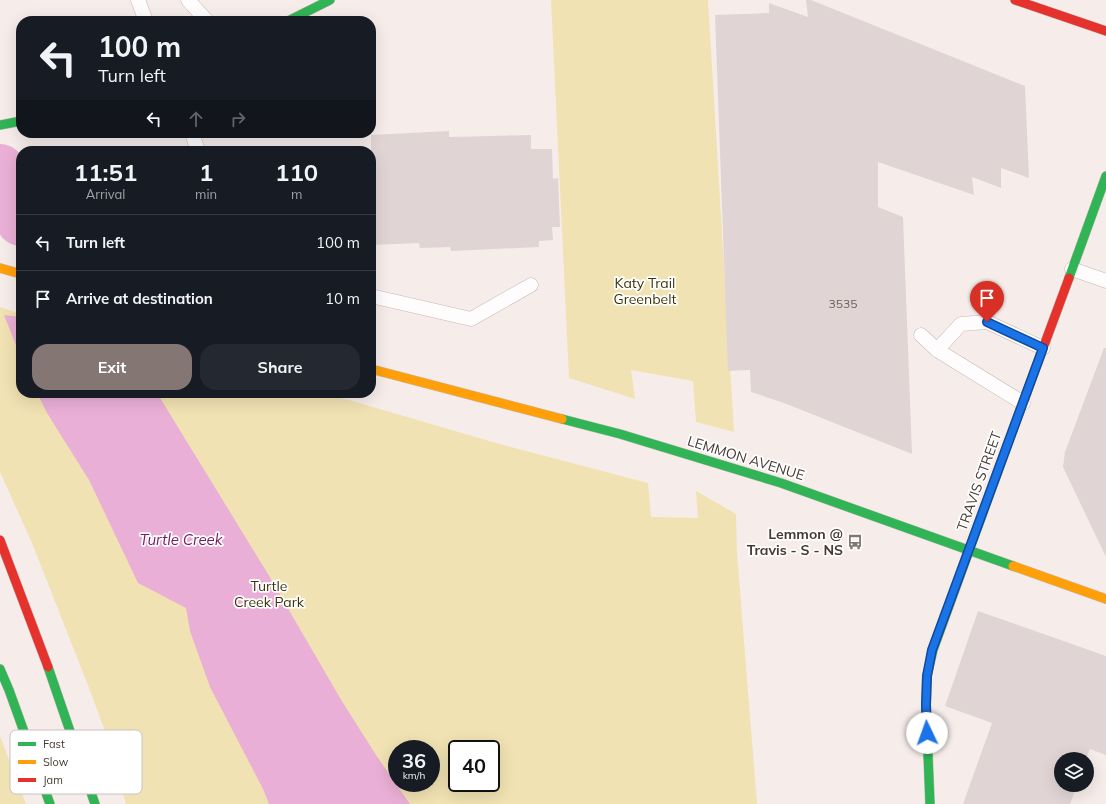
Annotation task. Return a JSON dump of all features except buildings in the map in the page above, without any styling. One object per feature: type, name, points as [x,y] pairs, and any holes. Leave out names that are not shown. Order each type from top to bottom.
[{"type":"main road","points":[[298,16],[330,0]]},
{"type":"main road","points":[[1015,0],[1106,31]]},
{"type":"main road","points":[[0,125],[16,122]]},
{"type":"main road","name":"TRAVIS STREET","points":[[930,804],[926,705],[927,676],[932,650],[1106,176]]},
{"type":"main road","points":[[0,268],[16,273]]},
{"type":"main road","name":"LEMMON AVENUE","points":[[376,370],[620,434],[781,483],[1106,599]]},
{"type":"main road","points":[[0,540],[41,647],[70,730]]},
{"type":"main road","points":[[0,669],[24,730]]},
{"type":"main road","points":[[46,794],[50,804]]},
{"type":"main road","points":[[92,794],[95,804]]},
{"type":"lane","points":[[138,0],[144,16]]},
{"type":"lane","points":[[188,0],[203,16]]},
{"type":"lane","points":[[1072,269],[1106,281]]},
{"type":"lane","points":[[376,297],[471,320],[531,285]]},
{"type":"lane","points":[[937,350],[961,324],[987,322],[1043,348]]},
{"type":"lane","points":[[922,335],[937,350],[1023,403]]},
{"type":"green space","name":"Katy Trail Greenbelt","points":[[551,0],[708,0],[734,432],[696,422],[693,381],[631,370],[635,399],[569,378]]},
{"type":"green space","name":"Turtle Creek Park","points":[[0,307],[16,312],[16,398],[339,398],[503,445],[648,483],[651,517],[698,518],[696,491],[736,514],[737,553],[757,804],[126,804],[123,794],[142,794],[142,730],[104,730],[32,543],[0,472]]},
{"type":"green space","points":[[0,736],[10,762],[10,794],[22,794],[26,804],[0,804]]},
{"type":"water","points":[[4,315],[16,316],[16,345]]},
{"type":"water","name":"Turtle Creek","points":[[40,398],[160,398],[268,574],[340,698],[388,772],[388,792],[402,792],[410,804],[269,804],[263,789],[210,687],[190,631],[186,608],[138,583],[89,480],[47,413]]},
{"type":"waterway","name":"Turtle Creek","points":[[0,169],[16,209]]},
{"type":"traffic: fast","points":[[298,16],[330,0]]},
{"type":"traffic: fast","points":[[0,125],[16,122]]},
{"type":"traffic: fast","points":[[1069,278],[1106,176]]},
{"type":"traffic: fast","points":[[562,419],[620,434],[781,483],[1013,566]]},
{"type":"traffic: fast","points":[[930,804],[926,705],[927,676],[933,650],[1015,424]]},
{"type":"traffic: fast","points":[[48,667],[70,730]]},
{"type":"traffic: fast","points":[[0,669],[23,730]]},
{"type":"traffic: fast","points":[[46,794],[50,804]]},
{"type":"traffic: fast","points":[[92,794],[95,804]]},
{"type":"traffic: slow","points":[[0,268],[16,273]]},
{"type":"traffic: slow","points":[[376,370],[562,419]]},
{"type":"traffic: slow","points":[[1013,566],[1106,599]]},
{"type":"traffic: jam","points":[[1015,0],[1106,31]]},
{"type":"traffic: jam","points":[[1015,424],[1069,278]]},
{"type":"traffic: jam","points":[[0,540],[48,667]]},
{"type":"place","name":"Lemmon @ Travis - S - NS","points":[[855,542]]},
{"type":"route","points":[[927,733],[927,676],[932,650],[1043,348],[987,322]]}]
